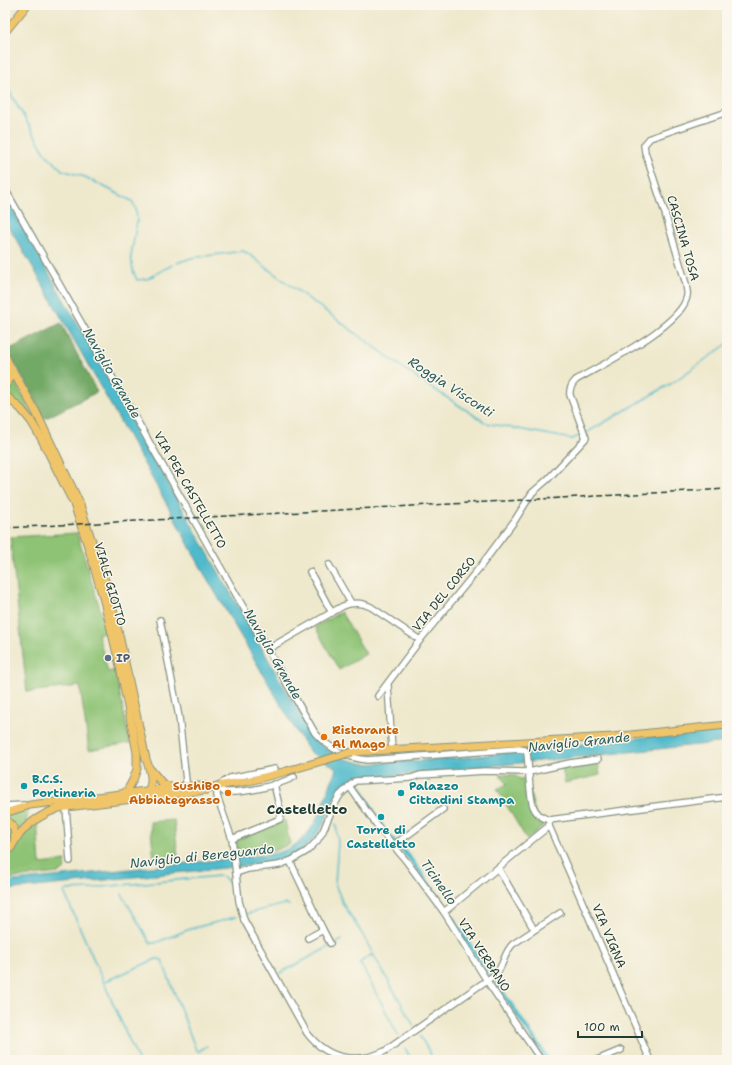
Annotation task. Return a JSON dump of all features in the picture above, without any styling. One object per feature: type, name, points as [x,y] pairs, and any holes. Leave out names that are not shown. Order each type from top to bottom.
[{"type":"main road","points":[[5,32],[27,5]]},
{"type":"main road","name":"VIALE GIOTTO","points":[[5,358],[36,412],[80,502],[109,593],[146,759],[150,768],[162,783],[176,788]]},
{"type":"main road","points":[[5,386],[10,379],[10,366]]},
{"type":"main road","name":"VIALE GIOTTO","points":[[5,395],[21,409],[31,421],[74,504],[103,597],[120,666],[137,753],[137,769],[133,780],[127,791],[122,794]]},
{"type":"main road","points":[[5,854],[12,848],[15,840],[26,827],[36,818],[66,806],[142,797],[249,781],[352,752],[612,737],[727,725]]},
{"type":"main road","name":"VIALE GIOTTO","points":[[148,791],[151,785],[150,768]]},
{"type":"main road","points":[[5,813],[30,804],[176,788],[185,790]]},
{"type":"main road","points":[[142,797],[148,791]]},
{"type":"main road","points":[[5,819],[14,828],[15,840]]},
{"type":"street","name":"CASCINA TOSA","points":[[529,497],[548,479],[585,435],[570,395],[569,391],[572,384],[576,380],[645,340],[674,318],[686,301],[686,284],[644,145],[650,138],[727,112]]},
{"type":"street","name":"VIA PER CASTELLETTO","points":[[5,189],[315,733],[327,745],[351,756],[367,760],[466,754]]},
{"type":"street","name":"VIA DEL CORSO","points":[[378,696],[388,685],[420,640],[484,561],[515,520],[529,497]]},
{"type":"street","points":[[329,565],[351,603]]},
{"type":"street","points":[[310,572],[332,612]]},
{"type":"street","points":[[268,649],[332,612],[351,603],[363,604],[371,607],[420,640]]},
{"type":"street","points":[[160,620],[180,716],[185,790]]},
{"type":"street","points":[[388,685],[392,750]]},
{"type":"street","points":[[465,745],[466,754],[519,749],[525,750],[527,753],[533,807],[538,814],[549,823]]},
{"type":"street","points":[[235,870],[279,865],[290,861],[307,851],[317,841],[323,831],[340,794],[357,780],[411,778],[420,775],[485,771],[529,771],[598,759]]},
{"type":"street","points":[[217,786],[230,778],[275,769]]},
{"type":"street","points":[[217,786],[222,791],[227,792],[247,790],[274,784],[294,777]]},
{"type":"street","points":[[232,839],[280,819],[281,814],[274,784]]},
{"type":"street","points":[[217,786],[217,796],[232,839],[233,859],[239,901],[244,920],[307,1033],[319,1046],[331,1054],[355,1059],[363,1059],[385,1051],[498,972],[501,968],[507,950],[513,944],[560,913]]},
{"type":"street","name":"VIA VERBANO","points":[[350,786],[379,828],[396,844],[446,910],[449,922],[541,1060]]},
{"type":"street","points":[[446,910],[498,868],[549,823],[727,797]]},
{"type":"street","points":[[5,806],[30,804]]},
{"type":"street","points":[[66,806],[70,860]]},
{"type":"street","points":[[396,844],[443,809]]},
{"type":"street","name":"VIA VIGNA","points":[[549,823],[650,1060]]},
{"type":"street","points":[[290,861],[322,930],[330,943]]},
{"type":"street","points":[[498,868],[532,926]]},
{"type":"street","points":[[308,938],[322,930]]},
{"type":"street","points":[[597,1060],[621,1050]]},
{"type":"green space","points":[[61,323],[97,392],[44,419],[8,350]]},
{"type":"green space","points":[[12,376],[36,422],[5,393],[5,388]]},
{"type":"green space","points":[[77,533],[107,632],[98,634],[108,672],[115,670],[130,743],[89,750],[80,686],[27,692],[10,537]]},
{"type":"green space","points":[[341,612],[366,654],[339,670],[315,627]]},
{"type":"green space","points":[[598,762],[600,775],[565,783],[562,768]]},
{"type":"green space","points":[[500,774],[514,775],[520,779],[527,778],[535,814],[542,821],[543,826],[527,840],[497,789],[507,784]]},
{"type":"green space","points":[[29,808],[26,823],[17,832],[5,816]]},
{"type":"green space","points":[[174,820],[178,857],[154,859],[150,822]]},
{"type":"green space","points":[[285,820],[290,844],[274,851],[235,855],[234,841]]},
{"type":"green space","points":[[37,821],[40,864],[66,861],[64,870],[58,873],[5,879],[5,857],[21,836]]},
{"type":"green space","points":[[5,824],[10,830],[11,839],[5,848]]},
{"type":"water","points":[[5,196],[308,729],[319,743],[345,759],[365,764],[459,758],[727,728],[727,742],[412,774],[368,777],[356,775],[335,796],[324,823],[314,839],[297,854],[288,859],[234,867],[5,890],[5,882],[266,855],[282,851],[295,845],[313,826],[325,801],[336,768],[310,752],[301,739],[205,575],[165,501],[31,264],[5,221]]},
{"type":"waterway","points":[[5,84],[45,153],[62,170],[85,177],[132,201],[136,209],[137,221],[131,256],[133,271],[137,280],[147,279],[172,265]]},
{"type":"waterway","name":"Roggia Visconti","points":[[177,263],[191,258],[243,251],[417,378],[486,423],[572,439],[582,435]]},
{"type":"waterway","name":"Roggia Visconti","points":[[586,433],[672,383],[727,344]]},
{"type":"waterway","name":"Ticinello","points":[[357,783],[384,830],[417,868],[444,905],[490,975]]},
{"type":"waterway","points":[[336,824],[338,842],[335,884],[343,904],[373,954],[359,963],[398,1035]]},
{"type":"waterway","points":[[138,1060],[64,892],[67,890],[92,889],[219,876],[224,877],[228,882]]},
{"type":"waterway","points":[[122,894],[150,943],[155,943],[190,929],[236,917]]},
{"type":"waterway","points":[[246,914],[285,904],[289,905]]},
{"type":"waterway","points":[[280,973],[342,940]]},
{"type":"waterway","points":[[373,954],[414,1026]]},
{"type":"waterway","points":[[106,981],[156,959],[162,960],[196,1050],[199,1051],[207,1046]]},
{"type":"waterway","name":"Ticinello","points":[[495,981],[548,1060]]},
{"type":"waterway","points":[[420,1036],[434,1060]]},
{"type":"waterway","points":[[405,1048],[411,1060]]},
{"type":"waterway","points":[[200,1055],[202,1060]]},
{"type":"railway","points":[[5,528],[727,489]]},
{"type":"place","name":"IP","points":[[108,658]]},
{"type":"place","name":"Ristorante Al Mago","points":[[324,737]]},
{"type":"place","name":"B.C.S. Portineria","points":[[24,786]]},
{"type":"place","name":"SushiBo Abbiategrasso","points":[[228,793]]},
{"type":"place","name":"Palazzo Cittadini Stampa","points":[[401,793]]},
{"type":"place","name":"Torre di Castelletto","points":[[381,817]]},
{"type":"district","name":"Castelletto","points":[[307,809]]},
{"type":"water label","name":"Naviglio Grande","points":[[112,373]]},
{"type":"water label","name":"Naviglio Grande","points":[[273,654]]},
{"type":"water label","name":"Naviglio Grande","points":[[579,742]]},
{"type":"water label","name":"Naviglio di Bereguardo","points":[[202,856]]}]
